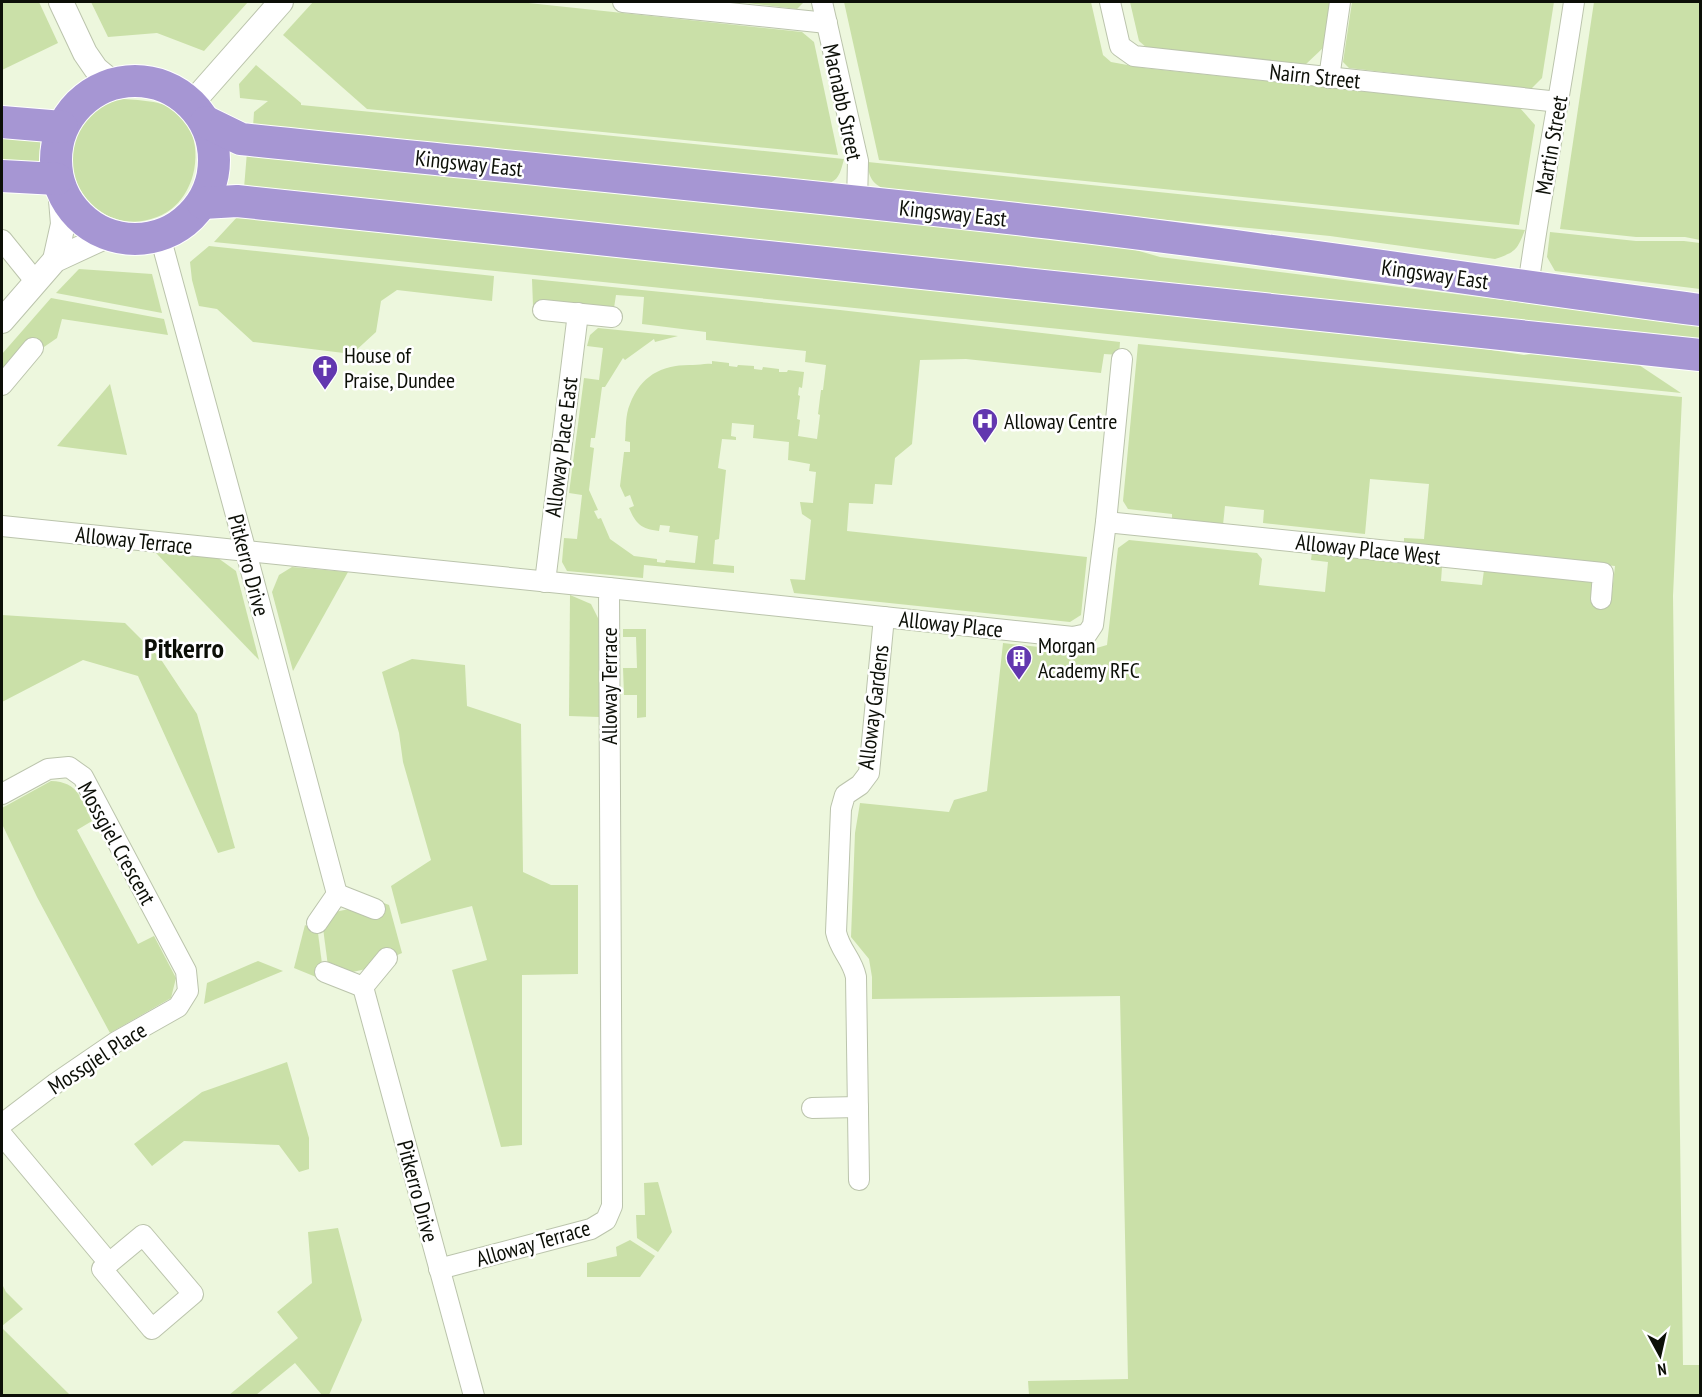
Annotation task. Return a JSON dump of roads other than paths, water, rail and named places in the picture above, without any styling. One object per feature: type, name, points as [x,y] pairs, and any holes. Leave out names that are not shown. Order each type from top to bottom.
[{"type":"highway","name":"Kingsway East","points":[[59,184],[55,153],[62,126],[82,99],[113,83],[135,80],[177,91],[199,112],[241,140],[1048,223],[1701,310]]},
{"type":"highway","points":[[2,176],[59,184],[70,206],[83,221],[98,231],[126,239],[160,236],[174,230],[197,211],[212,183],[215,163],[213,142],[199,112]]},
{"type":"highway","points":[[2,122],[62,126]]},
{"type":"highway","points":[[203,203],[237,201],[1701,355]]},
{"type":"street","points":[[61,2],[85,53],[96,69],[113,83]]},
{"type":"street","points":[[199,112],[281,2]]},
{"type":"street","points":[[623,2],[827,22]]},
{"type":"street","name":"Macnabb Street","points":[[822,2],[858,161],[857,203]]},
{"type":"street","name":"Nairn Street","points":[[1110,2],[1120,46],[1134,56],[1559,102]]},
{"type":"street","points":[[1329,78],[1340,2]]},
{"type":"street","name":"Martin Street","points":[[1528,287],[1574,2]]},
{"type":"street","points":[[55,260],[63,224],[59,184]]},
{"type":"street","points":[[2,321],[55,260],[109,235]]},
{"type":"street","name":"Pitkerro Drive","points":[[160,236],[336,894]]},
{"type":"street","points":[[2,240],[36,282]]},
{"type":"street","points":[[543,310],[612,317]]},
{"type":"street","name":"Alloway Place East","points":[[544,582],[578,313]]},
{"type":"street","points":[[2,385],[33,348]]},
{"type":"street","name":"Alloway Place","points":[[609,588],[1074,637],[1087,634],[1093,625],[1106,522],[1122,358]]},
{"type":"street","name":"Alloway Place West","points":[[1106,522],[1604,573],[1601,599]]},
{"type":"street","name":"Alloway Terrace","points":[[2,526],[609,588],[612,1206],[606,1220],[591,1229],[439,1269]]},
{"type":"street","name":"Alloway Gardens","points":[[859,1180],[856,977],[853,964],[839,944],[836,932],[841,809],[845,795],[860,785],[869,773],[884,617]]},
{"type":"street","name":"Mossgiel Crescent","points":[[2,794],[48,769],[69,767],[83,777],[186,971],[188,991]]},
{"type":"street","points":[[317,923],[336,894],[375,909]]},
{"type":"street","points":[[325,972],[363,987],[387,958]]},
{"type":"street","name":"Pitkerro Drive","points":[[363,987],[474,1395]]},
{"type":"street","name":"Mossgiel Place","points":[[2,1124],[116,1042],[178,1007],[188,991]]},
{"type":"street","points":[[812,1108],[858,1107]]},
{"type":"street","points":[[2,1135],[110,1263]]},
{"type":"street","points":[[143,1235],[193,1294],[152,1329],[102,1269],[110,1263],[143,1235]]},
{"type":"place","name":"House of Praise, Dundee","points":[[325,391]]},
{"type":"place","name":"Alloway Centre","points":[[985,444]]},
{"type":"place","name":"Morgan Academy RFC","points":[[1019,681]]},
{"type":"district","name":"Pitkerro","points":[[184,648]]}]
